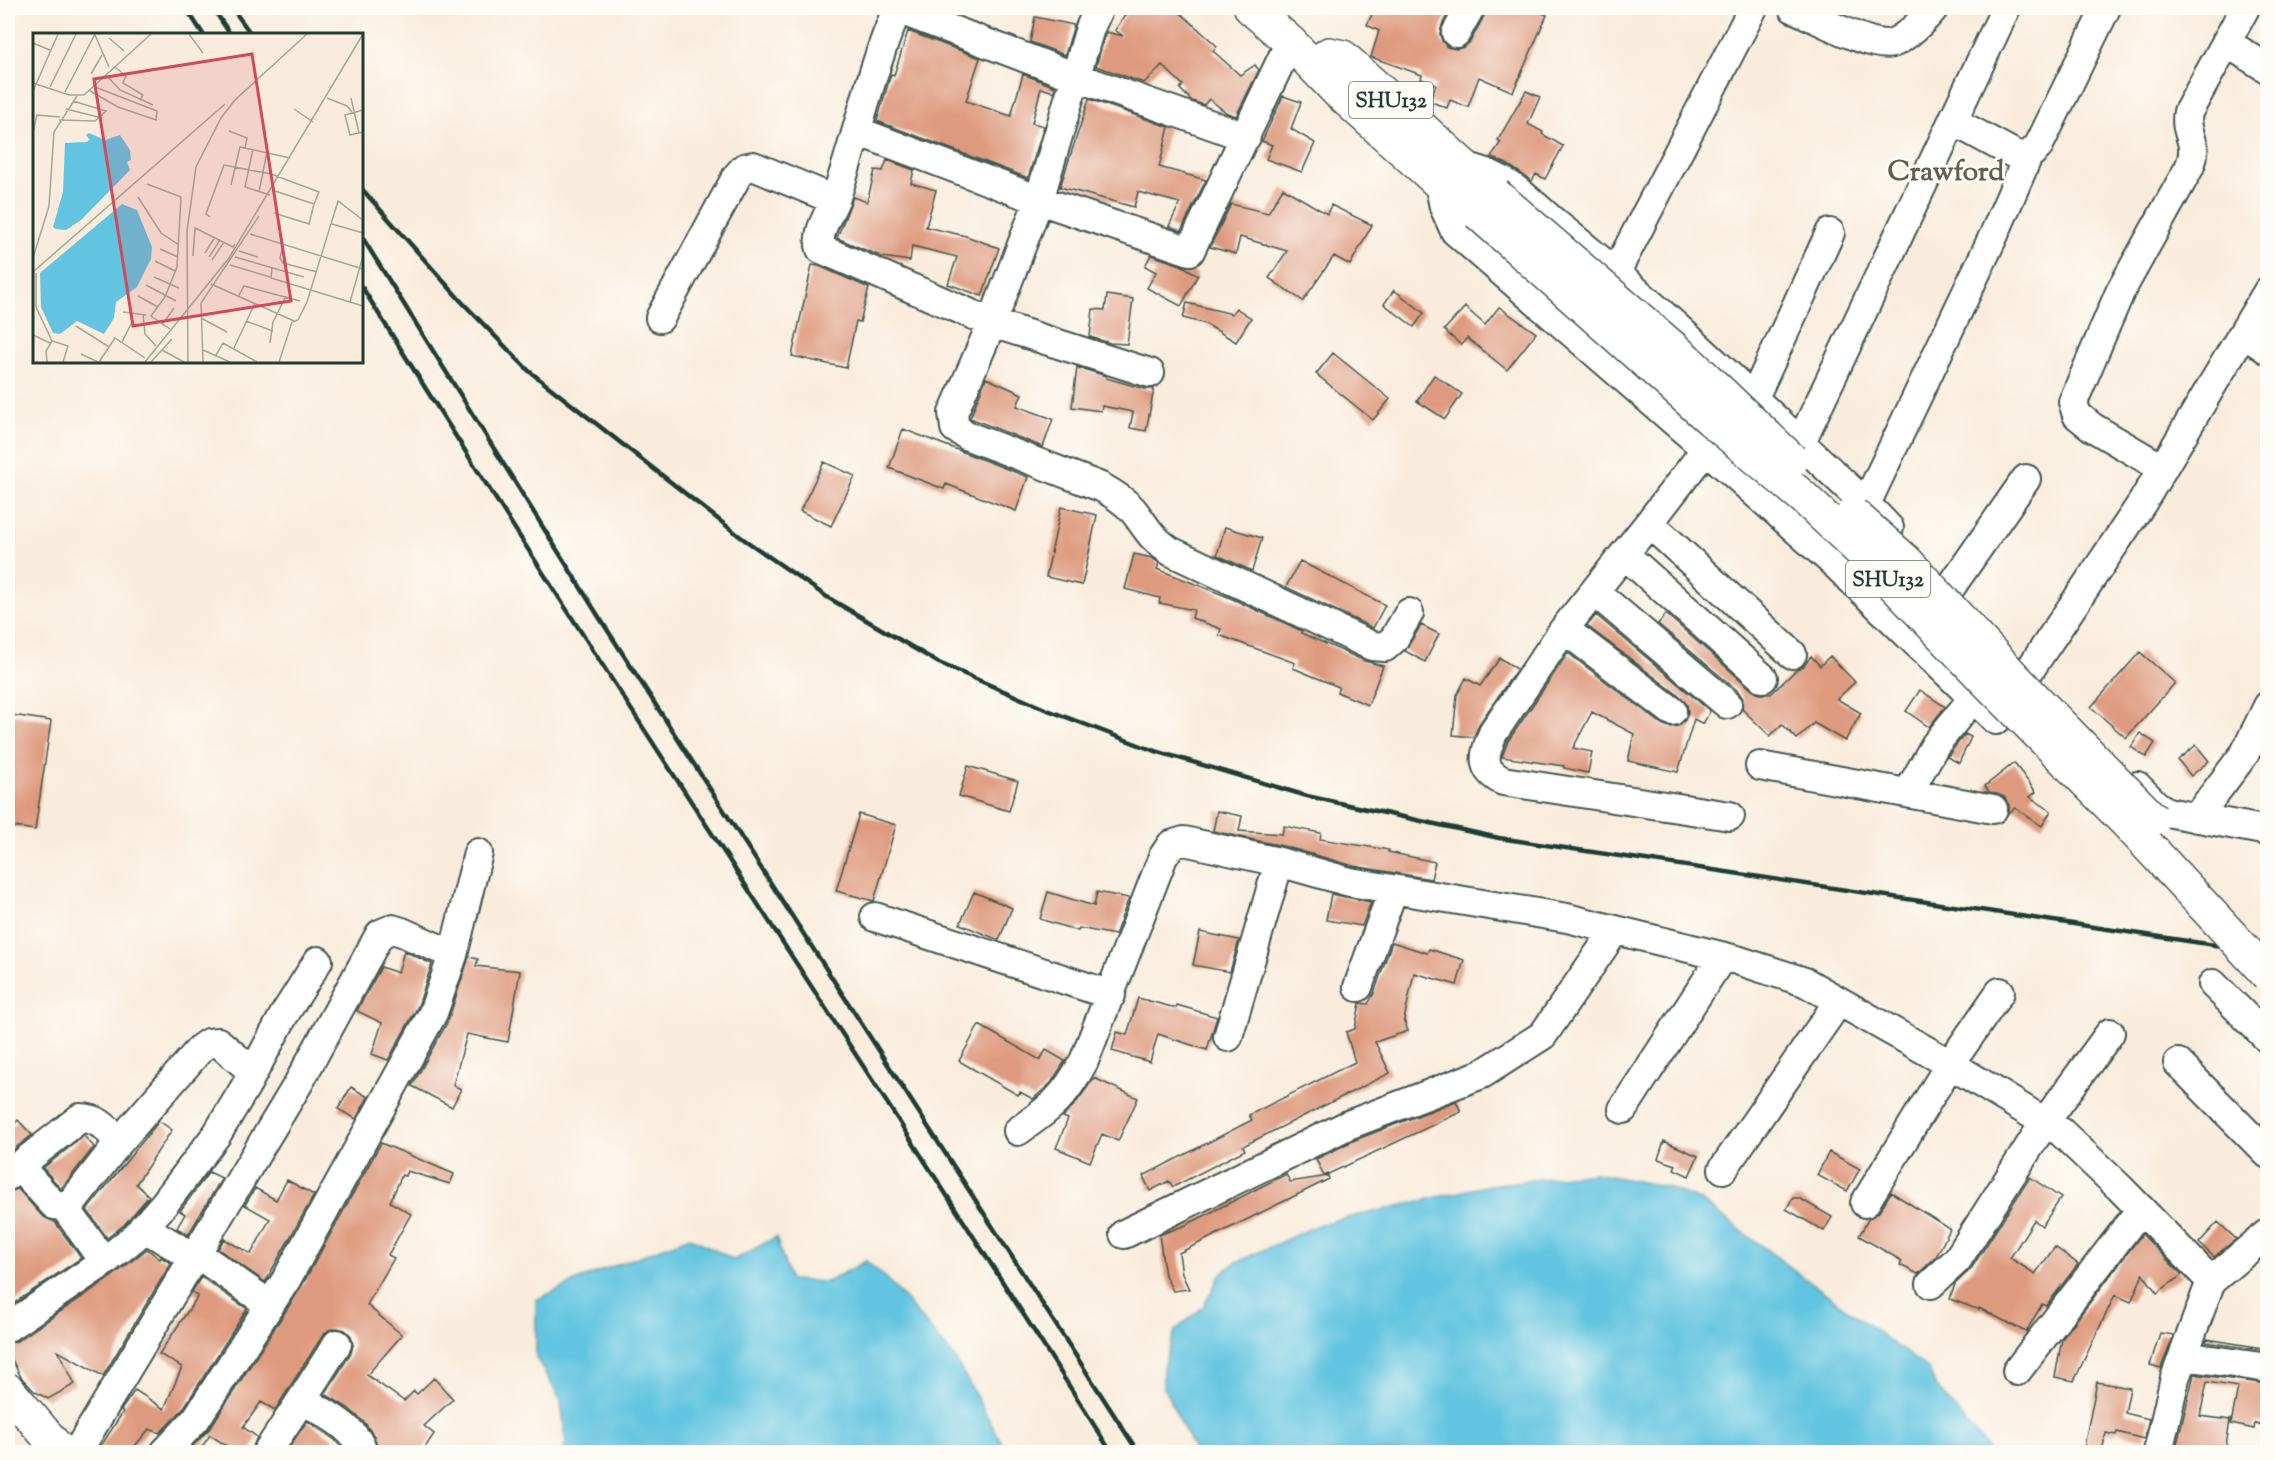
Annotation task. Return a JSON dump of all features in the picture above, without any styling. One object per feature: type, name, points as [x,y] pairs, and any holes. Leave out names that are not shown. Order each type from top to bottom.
[{"type":"main road","name":"SHU132","points":[[1251,8],[1290,42],[1332,64],[1338,92],[1452,175],[1686,359],[1780,449],[1906,561],[2015,678],[2118,781],[2268,942]]},
{"type":"main road","points":[[1281,8],[1332,64]]},
{"type":"main road","name":"SHU132","points":[[1487,204],[1711,420],[1803,497],[1870,560],[2125,821],[2268,975]]},
{"type":"main road","points":[[8,1390],[61,1452]]},
{"type":"main road","points":[[8,1423],[33,1452]]},
{"type":"street","points":[[1150,373],[992,322],[821,249],[820,233],[835,200],[884,38],[897,8],[1076,77],[1246,136]]},
{"type":"street","points":[[1099,8],[1090,27],[1039,200],[992,322],[953,413],[955,428],[968,436],[1101,487],[1125,503],[1156,541],[1170,551],[1372,646],[1385,647],[1394,639],[1409,613]]},
{"type":"street","points":[[1456,33],[1470,8]]},
{"type":"street","points":[[1616,272],[1753,8]]},
{"type":"street","points":[[1793,8],[1875,44],[1893,43],[1925,20],[1934,8]]},
{"type":"street","points":[[1800,444],[2006,8]]},
{"type":"street","points":[[1866,504],[1993,237],[2028,156],[2038,147],[2106,8]]},
{"type":"street","points":[[2162,468],[2092,427],[2077,415],[2073,402],[2120,292],[2192,162],[2194,145],[2185,124],[2188,112],[2245,8]]},
{"type":"street","points":[[857,131],[1039,200],[1190,251],[1290,42]]},
{"type":"street","points":[[2226,42],[2268,69]]},
{"type":"street","points":[[1953,121],[2016,155],[2028,156]]},
{"type":"street","points":[[660,318],[737,176],[744,168],[753,166],[835,200]]},
{"type":"street","points":[[2268,291],[2142,503],[2028,675],[1996,720],[1836,565],[1455,231],[1444,207],[1452,175],[1484,172],[1513,186],[1616,272],[1866,504],[2028,675],[2156,805],[2167,812],[2268,831]]},
{"type":"street","points":[[1753,400],[1830,233]]},
{"type":"street","points":[[2242,333],[2268,350]]},
{"type":"street","points":[[1706,449],[1595,592],[1563,629],[1493,733],[1488,745],[1485,764],[1491,775],[1503,781],[1730,816]]},
{"type":"street","points":[[1948,591],[2026,479]]},
{"type":"street","points":[[1649,523],[1792,654]]},
{"type":"street","points":[[1624,554],[1763,678]]},
{"type":"street","points":[[1595,592],[1726,704]]},
{"type":"street","points":[[1563,629],[1672,711]]},
{"type":"street","points":[[1908,793],[1935,746],[1973,699]]},
{"type":"street","points":[[2196,818],[2245,753],[2268,706]]},
{"type":"street","points":[[1760,766],[1993,809]]},
{"type":"street","points":[[1018,1131],[1054,1105],[1071,1086],[1084,1061],[1111,995],[1163,857],[1171,845],[1184,841],[1279,862],[1350,882],[1567,918],[1722,957],[1805,982],[1950,1064],[2061,1132],[2211,1281]]},
{"type":"street","points":[[165,1452],[196,1419],[286,1280],[433,1013],[453,955],[478,853]]},
{"type":"street","points":[[1228,1037],[1279,862]]},
{"type":"street","points":[[1358,987],[1393,890]]},
{"type":"street","points":[[875,917],[1111,995]]},
{"type":"street","points":[[77,1452],[298,1084],[380,934],[392,929],[453,955]]},
{"type":"street","points":[[1124,1234],[1348,1125],[1482,1074],[1543,1035],[1615,930]]},
{"type":"street","points":[[1623,1109],[1722,957]]},
{"type":"street","points":[[8,1328],[104,1262],[135,1237],[217,1134],[284,1015],[318,961]]},
{"type":"street","points":[[2213,984],[2268,1039]]},
{"type":"street","points":[[1865,1203],[1950,1064],[2000,992]]},
{"type":"street","points":[[1723,1169],[1839,1001]]},
{"type":"street","points":[[1930,1284],[1957,1260],[2045,1122],[2110,1033]]},
{"type":"street","points":[[119,1143],[100,1123],[90,1118],[80,1118],[13,1171],[54,1205],[64,1206],[73,1201],[119,1143],[201,1048],[208,1043],[218,1042],[253,1072]]},
{"type":"street","points":[[2178,1064],[2268,1154]]},
{"type":"street","points":[[64,1206],[104,1262]]},
{"type":"street","points":[[2017,1371],[2141,1209]]},
{"type":"street","points":[[143,1227],[194,1255],[270,1305]]},
{"type":"street","points":[[2158,1452],[2175,1378],[2211,1281],[2268,1233]]},
{"type":"street","points":[[267,1452],[337,1344]]},
{"type":"street","points":[[2184,1356],[2268,1368]]},
{"type":"street","points":[[302,1399],[349,1430],[358,1448]]},
{"type":"water","points":[[1594,1173],[1667,1187],[1701,1201],[1929,1370],[1936,1387],[1989,1452],[1195,1452],[1163,1386],[1163,1367],[1175,1331],[1203,1307],[1221,1274],[1235,1263],[1320,1224],[1490,1185]]},
{"type":"water","points":[[690,1237],[734,1260],[776,1237],[790,1280],[827,1282],[866,1261],[889,1281],[954,1357],[1007,1452],[561,1452],[566,1444],[561,1401],[536,1357],[536,1300],[588,1276]]},
{"type":"building","points":[[1130,8],[1175,8],[1217,46],[1213,51],[1240,75],[1255,65],[1259,70],[1236,116],[1227,113],[1209,99],[1204,105],[1192,101],[1180,89],[1183,85],[1162,65],[1144,83],[1096,66],[1106,32],[1123,36],[1115,30]]},
{"type":"building","points":[[1375,8],[1451,8],[1440,34],[1447,47],[1456,49],[1470,42],[1486,8],[1530,8],[1547,15],[1513,92],[1479,77],[1468,107],[1450,100],[1447,108],[1429,101],[1436,85],[1421,79],[1422,75],[1371,57],[1379,31],[1367,25]]},
{"type":"building","points":[[1035,17],[1074,25],[1065,55],[1030,42]]},
{"type":"building","points":[[908,31],[980,58],[966,101],[1011,116],[1023,74],[1055,87],[1054,92],[1041,88],[1032,123],[1044,126],[1028,178],[877,121],[891,74],[894,75]]},
{"type":"building","points":[[1526,91],[1540,97],[1528,124],[1563,146],[1545,179],[1536,174],[1532,181],[1507,164],[1491,157],[1501,142],[1498,140]]},
{"type":"building","points":[[1283,96],[1301,102],[1291,129],[1315,143],[1302,172],[1266,159],[1272,145],[1262,141]]},
{"type":"building","points":[[1089,99],[1169,127],[1159,167],[1206,180],[1181,231],[1169,226],[1180,203],[1138,192],[1134,207],[1060,187]]},
{"type":"building","points":[[887,160],[914,170],[911,183],[936,190],[926,227],[966,236],[999,248],[982,296],[948,284],[957,257],[912,246],[910,261],[882,257],[837,238],[853,197],[867,202],[875,170],[883,171]]},
{"type":"building","points":[[1283,188],[1327,214],[1331,205],[1372,225],[1350,265],[1334,256],[1303,301],[1269,278],[1287,251],[1240,237],[1236,254],[1210,247],[1231,204],[1268,213]]},
{"type":"building","points":[[1151,255],[1181,265],[1198,275],[1181,306],[1147,288],[1156,272],[1145,266]]},
{"type":"building","points":[[812,265],[869,288],[860,322],[856,321],[846,368],[792,356]]},
{"type":"building","points":[[1394,290],[1424,313],[1414,327],[1384,304]]},
{"type":"building","points":[[1107,295],[1133,299],[1127,344],[1110,343],[1090,337],[1093,309],[1105,310]]},
{"type":"building","points":[[1187,303],[1232,314],[1236,308],[1251,318],[1236,342],[1206,324],[1183,318]]},
{"type":"building","points":[[1465,307],[1485,325],[1499,307],[1536,333],[1507,370],[1467,338],[1461,345],[1444,330]]},
{"type":"building","points":[[1333,353],[1390,399],[1373,420],[1316,374]]},
{"type":"building","points":[[1077,367],[1106,376],[1106,378],[1145,389],[1154,389],[1146,431],[1130,428],[1133,412],[1102,406],[1101,411],[1072,407]]},
{"type":"building","points":[[1434,375],[1462,394],[1445,419],[1417,401]]},
{"type":"building","points":[[986,378],[1022,394],[1017,406],[1053,419],[1043,447],[970,418]]},
{"type":"building","points":[[903,429],[1028,477],[1016,511],[946,484],[944,489],[889,468]]},
{"type":"building","points":[[824,462],[855,476],[831,526],[800,511]]},
{"type":"building","points":[[1061,507],[1097,515],[1082,585],[1046,577]]},
{"type":"building","points":[[1225,527],[1262,538],[1252,571],[1217,555]]},
{"type":"building","points":[[1134,554],[1152,558],[1159,563],[1157,569],[1226,596],[1365,661],[1383,666],[1368,705],[1337,692],[1339,687],[1293,668],[1295,663],[1219,635],[1221,629],[1192,618],[1194,610],[1159,603],[1160,598],[1125,589]]},
{"type":"building","points":[[1300,561],[1385,605],[1373,628],[1286,587]]},
{"type":"building","points":[[1666,614],[1759,694],[1771,694],[1796,670],[1804,666],[1811,656],[1820,666],[1830,656],[1855,682],[1837,699],[1861,713],[1845,741],[1814,723],[1797,739],[1782,724],[1770,736],[1742,709],[1743,699],[1738,691],[1658,624]]},
{"type":"building","points":[[1596,615],[1710,711],[1703,724],[1694,719],[1678,772],[1628,761],[1634,734],[1592,712],[1573,748],[1592,752],[1588,773],[1564,768],[1564,766],[1502,757],[1508,741],[1568,653],[1662,724],[1669,727],[1678,726],[1685,720],[1688,712],[1687,705],[1682,698],[1587,626]]},
{"type":"building","points":[[1421,625],[1439,634],[1425,662],[1405,651]]},
{"type":"building","points":[[2140,652],[2175,683],[2126,738],[2091,707]]},
{"type":"building","points":[[1500,658],[1517,669],[1479,724],[1474,737],[1453,735],[1457,695],[1466,678],[1480,686]]},
{"type":"building","points":[[1920,690],[1945,707],[1929,727],[1906,711]]},
{"type":"building","points":[[12,715],[51,721],[35,830],[8,826],[8,746]]},
{"type":"building","points":[[2140,733],[2155,743],[2146,757],[2131,747]]},
{"type":"building","points":[[1965,734],[1971,737],[1959,763],[1947,757]]},
{"type":"building","points":[[2196,745],[2209,761],[2191,776],[2178,760]]},
{"type":"building","points":[[2014,763],[2036,792],[2030,797],[2051,811],[2042,826],[2015,808],[2009,813],[2009,804],[2004,797],[1989,792],[1985,786]]},
{"type":"building","points":[[968,766],[1018,781],[1009,811],[959,796]]},
{"type":"building","points":[[1217,811],[1242,816],[1239,831],[1282,834],[1284,826],[1321,833],[1320,839],[1389,850],[1388,852],[1435,862],[1431,879],[1354,866],[1283,846],[1213,831]]},
{"type":"building","points":[[859,814],[896,825],[874,901],[836,891]]},
{"type":"building","points":[[974,892],[1012,908],[999,940],[960,924]]},
{"type":"building","points":[[1048,892],[1094,906],[1097,892],[1129,898],[1115,935],[1079,928],[1078,931],[1040,919]]},
{"type":"building","points":[[1331,894],[1371,902],[1362,926],[1326,920]]},
{"type":"building","points":[[1200,932],[1239,940],[1230,972],[1193,965]]},
{"type":"building","points":[[1392,942],[1427,953],[1429,949],[1464,960],[1457,985],[1414,973],[1404,1020],[1408,1031],[1375,1042],[1390,1073],[1243,1146],[1245,1150],[1173,1187],[1169,1181],[1150,1191],[1143,1176],[1252,1120],[1249,1115],[1355,1062],[1346,1032],[1355,1029],[1360,1003],[1368,1004],[1374,993]]},
{"type":"building","points":[[404,951],[432,964],[418,1006],[388,1060],[372,1054],[382,1023],[357,1011],[381,967],[398,973]]},
{"type":"building","points":[[469,957],[478,959],[476,966],[520,971],[508,1042],[467,1034],[453,1085],[461,1089],[452,1107],[412,1086],[448,1021]]},
{"type":"building","points":[[1138,998],[1176,1008],[1177,1005],[1217,1017],[1207,1050],[1158,1034],[1150,1062],[1112,1051],[1117,1032],[1127,1035]]},
{"type":"building","points":[[979,1025],[1040,1060],[1046,1050],[1065,1061],[1051,1083],[1033,1099],[1020,1092],[1018,1095],[959,1061]]},
{"type":"building","points":[[1094,1078],[1138,1098],[1118,1141],[1102,1134],[1090,1162],[1056,1148],[1068,1119],[1063,1117]]},
{"type":"building","points":[[351,1087],[368,1097],[356,1119],[338,1109]]},
{"type":"building","points":[[1456,1101],[1461,1112],[1324,1176],[1316,1159],[1355,1140]]},
{"type":"building","points":[[18,1120],[32,1135],[8,1154],[8,1130]]},
{"type":"building","points":[[159,1121],[172,1130],[136,1184],[149,1196],[124,1225],[107,1238],[87,1210]]},
{"type":"building","points":[[84,1136],[94,1147],[61,1189],[43,1168]]},
{"type":"building","points":[[1664,1141],[1698,1156],[1689,1176],[1674,1169],[1676,1165],[1658,1159]]},
{"type":"building","points":[[381,1143],[454,1174],[450,1184],[407,1171],[405,1176],[402,1175],[390,1202],[411,1214],[388,1255],[394,1258],[367,1305],[402,1335],[367,1375],[404,1401],[414,1391],[417,1394],[434,1378],[453,1399],[424,1426],[434,1434],[422,1452],[379,1452],[374,1436],[365,1423],[348,1408],[325,1394],[351,1353],[353,1345],[351,1336],[345,1330],[337,1328],[323,1335],[275,1410],[261,1402],[243,1427],[257,1437],[251,1452],[236,1452],[210,1435],[199,1451],[192,1447],[210,1428],[300,1289]]},
{"type":"building","points":[[1829,1152],[1860,1169],[1847,1191],[1817,1175]]},
{"type":"building","points":[[209,1172],[222,1178],[188,1235],[177,1228],[185,1214],[180,1211]]},
{"type":"building","points":[[1286,1174],[1290,1182],[1328,1176],[1329,1179],[1179,1253],[1182,1274],[1189,1289],[1173,1291],[1165,1275],[1159,1235],[1186,1225]]},
{"type":"building","points":[[2030,1177],[2061,1198],[2042,1226],[2034,1220],[2010,1258],[2035,1274],[2055,1247],[2078,1264],[2046,1306],[2042,1304],[2026,1332],[1979,1308],[1979,1310],[1950,1299],[1955,1284],[1971,1269]]},
{"type":"building","points":[[287,1180],[314,1195],[265,1282],[218,1249],[224,1239],[251,1254],[270,1219],[245,1205],[255,1188],[276,1200]]},
{"type":"building","points":[[18,1189],[42,1216],[55,1222],[81,1258],[8,1307],[8,1192]]},
{"type":"building","points":[[1891,1192],[1950,1229],[1936,1257],[1918,1274],[1900,1265],[1902,1261],[1859,1236],[1869,1218],[1879,1212]]},
{"type":"building","points":[[1793,1198],[1799,1198],[1832,1217],[1824,1231],[1786,1209]]},
{"type":"building","points":[[2218,1222],[2236,1239],[2214,1257],[2199,1243]]},
{"type":"building","points":[[2142,1234],[2182,1275],[2157,1293],[2143,1274],[2131,1302],[2115,1295],[2074,1381],[2055,1377],[2062,1339]]},
{"type":"building","points":[[147,1249],[160,1259],[161,1257],[171,1263],[103,1376],[58,1351],[75,1384],[48,1399],[34,1391],[21,1377],[8,1352],[8,1343],[17,1341],[113,1276]]},
{"type":"building","points":[[201,1277],[247,1309],[183,1409],[160,1433],[149,1429],[130,1452],[97,1452],[135,1390],[164,1409],[182,1367],[159,1354],[198,1296],[192,1292]]},
{"type":"building","points":[[2160,1333],[2174,1335],[2161,1368],[2150,1365]]},
{"type":"building","points":[[2207,1339],[2268,1349],[2268,1351],[2206,1342]]},
{"type":"building","points":[[2194,1374],[2268,1384],[2268,1426],[2255,1423],[2254,1429],[2231,1424],[2238,1387],[2207,1382],[2200,1416],[2230,1420],[2225,1452],[2175,1452]]},
{"type":"building","points":[[2097,1382],[2130,1388],[2125,1413],[2149,1419],[2144,1439],[2117,1432],[2116,1435],[2106,1433],[2102,1451],[2084,1447]]},
{"type":"building","points":[[307,1421],[335,1440],[345,1452],[286,1452]]},
{"type":"railway","points":[[186,8],[202,33]]},
{"type":"railway","points":[[213,8],[229,33]]},
{"type":"railway","points":[[232,8],[250,33]]},
{"type":"railway","points":[[363,190],[461,301],[529,371],[742,538],[827,597],[939,663],[1045,709],[1152,750],[1307,796],[1499,838],[2268,953]]},
{"type":"railway","points":[[363,239],[599,617],[1138,1452]]},
{"type":"railway","points":[[363,289],[547,580],[1111,1452]]},
{"type":"district","name":"Crawford","points":[[1946,170]]}]
